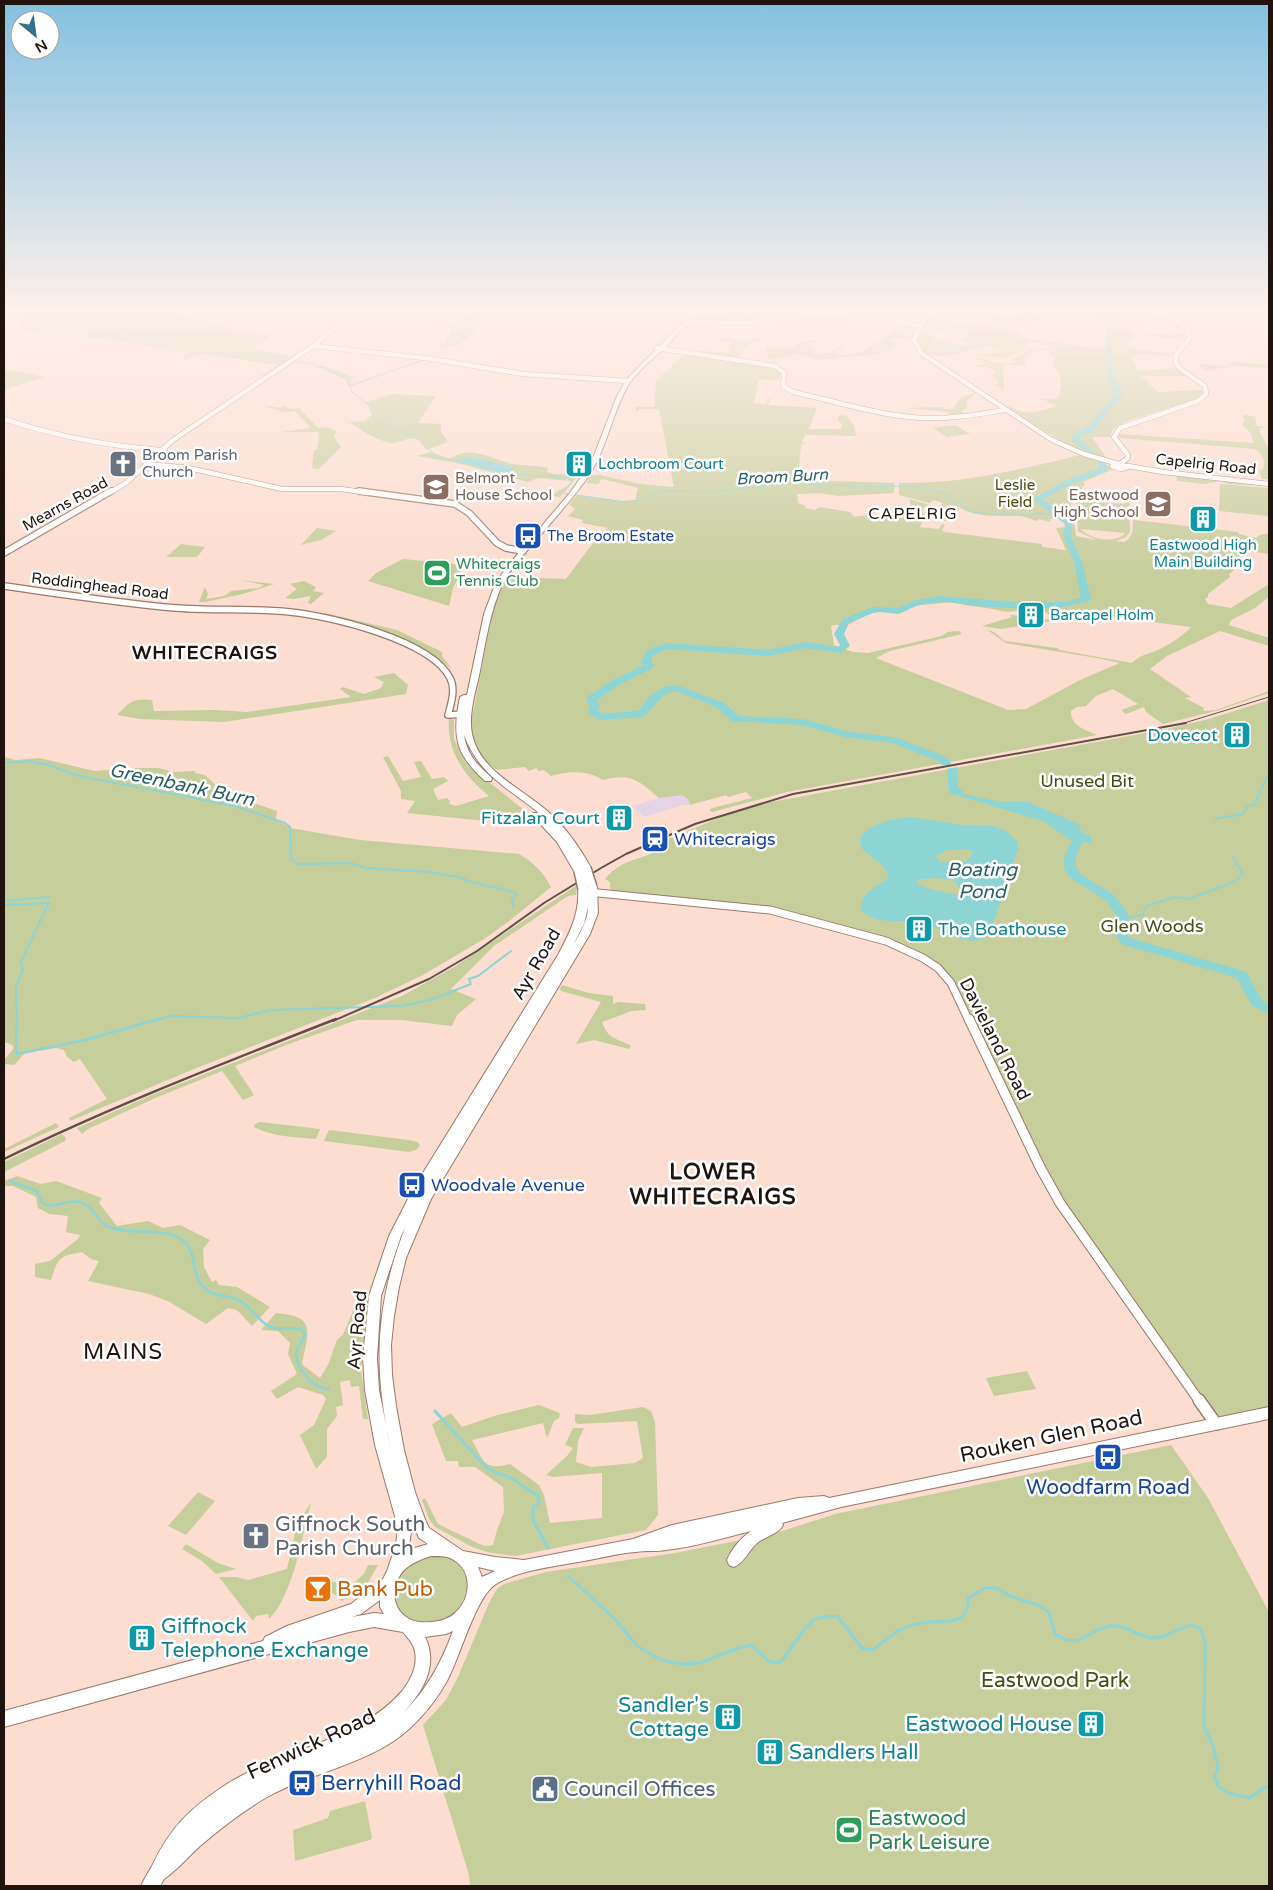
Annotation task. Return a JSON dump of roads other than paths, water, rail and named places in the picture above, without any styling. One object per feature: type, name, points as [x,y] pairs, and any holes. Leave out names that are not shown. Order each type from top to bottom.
[{"type":"main road","name":"Ayr Road","points":[[456,1554],[424,1533],[416,1515],[392,1424],[384,1368],[384,1338],[394,1276],[410,1230],[435,1179],[563,955],[580,933],[582,914],[588,890],[582,869],[568,850],[547,826],[484,775],[470,761],[459,737],[487,604],[494,587],[504,566],[521,550],[560,505],[580,477],[603,430],[608,426],[618,400]]},
{"type":"main road","name":"Ayr Road","points":[[394,1569],[403,1545],[405,1528],[382,1445],[372,1390],[370,1358],[375,1296],[395,1236],[411,1203],[434,1162],[488,1085]]},
{"type":"main road","name":"Rouken Glen Road","points":[[471,1606],[491,1579],[528,1565],[636,1545],[658,1545],[694,1539],[841,1501],[1269,1413]]},
{"type":"main road","name":"Rouken Glen Road","points":[[636,1545],[672,1531],[798,1504],[841,1501]]},
{"type":"main road","points":[[734,1560],[748,1542],[759,1532],[814,1509]]},
{"type":"main road","points":[[4,1719],[258,1648],[294,1641],[365,1621],[386,1620],[405,1625],[426,1630],[441,1628],[454,1623],[471,1606],[477,1587],[476,1576],[470,1565],[456,1554],[431,1549],[416,1552],[394,1569],[387,1584],[388,1606],[396,1618],[405,1625]]},
{"type":"main road","name":"Rouken Glen Road","points":[[456,1554],[495,1564],[528,1565]]},
{"type":"main road","points":[[258,1648],[292,1631],[356,1609],[387,1584]]},
{"type":"main road","name":"Fenwick Road","points":[[155,1879],[217,1820],[246,1799],[282,1780],[369,1745],[387,1736],[407,1721],[424,1704],[435,1689],[458,1642],[471,1606]]},
{"type":"main road","name":"Fenwick Road","points":[[155,1879],[164,1858],[177,1837],[201,1814],[231,1791],[266,1772],[366,1730],[398,1708],[419,1678],[423,1659],[420,1644],[405,1625]]},
{"type":"street","name":"Mearns Road","points":[[4,553],[121,487],[172,440],[232,400]]},
{"type":"street","points":[[830,400],[884,412],[940,418],[1006,410]]},
{"type":"street","points":[[992,400],[1058,443],[1105,462],[1126,467]]},
{"type":"street","points":[[1116,464],[1128,458],[1128,454],[1114,437],[1120,428],[1199,400]]},
{"type":"street","points":[[4,419],[99,444],[161,450]]},
{"type":"street","points":[[147,464],[187,468],[275,488],[341,489],[455,504],[469,510],[495,542],[503,547],[521,550]]},
{"type":"street","points":[[1116,464],[1116,468],[1126,467]]},
{"type":"street","name":"Capelrig Road","points":[[1126,467],[1269,484]]},
{"type":"street","name":"Roddinghead Road","points":[[4,586],[193,610],[296,613],[338,622],[388,636],[432,658],[450,677],[453,695],[448,715],[464,714]]},
{"type":"street","name":"Davieland Road","points":[[588,890],[770,910],[886,941],[923,958],[938,968],[951,983],[1040,1167],[1060,1203],[1216,1424]]},
{"type":"water","points":[[464,458],[475,458],[508,466],[513,468],[513,472],[500,473],[456,461]]},
{"type":"water","points":[[957,767],[958,786],[964,794],[1000,802],[1028,802],[1079,824],[1081,832],[1091,836],[1091,843],[1070,840],[1043,821],[949,793],[947,769]]},
{"type":"water","name":"Boating Pond","points":[[911,817],[963,825],[994,826],[1006,831],[1018,842],[1018,849],[991,930],[986,937],[970,941],[916,921],[875,919],[861,910],[867,894],[888,878],[888,873],[883,866],[861,848],[860,837],[877,825],[890,820]],"holes":[[[966,849],[974,852],[966,862],[952,863],[939,861],[936,856],[948,850]],[[937,878],[955,881],[961,890],[961,895],[938,891],[917,884],[919,879]]]},
{"type":"waterway","name":"Broom Burn","points":[[363,400],[370,406],[374,419],[421,440],[436,456],[458,461]]},
{"type":"waterway","points":[[1092,454],[1076,440],[1076,435],[1089,430],[1115,400]]},
{"type":"waterway","points":[[946,763],[942,759],[894,740],[845,734],[803,722],[736,719],[720,705],[677,688],[668,689],[654,698],[641,714],[599,717],[593,712],[595,705],[591,699],[615,683],[650,666],[646,662],[650,652],[666,646],[768,653],[806,645],[840,650],[845,646],[839,634],[846,621],[877,609],[899,611],[909,605],[939,599],[988,604],[1038,606],[1063,604],[1086,599],[1078,562],[1067,536],[1069,523],[1037,499],[1071,481],[1102,470],[1104,468],[1100,462]]},
{"type":"waterway","name":"Broom Burn","points":[[512,472],[566,478],[573,481],[563,493],[625,502],[637,501],[662,491],[713,492],[792,483],[860,487],[913,486],[940,492],[973,512],[1001,515],[1031,515],[1037,513],[1063,518]]},
{"type":"waterway","name":"Greenbank Burn","points":[[4,763],[28,761],[48,765],[79,776],[231,805],[285,823],[290,827],[291,859],[298,864],[351,863],[365,868],[427,872],[459,877],[471,882],[514,892],[516,895],[512,900],[513,906]]},
{"type":"waterway","points":[[1214,819],[1243,814],[1248,806],[1254,805],[1269,773]]},
{"type":"waterway","points":[[1072,830],[1080,837],[1070,852],[1069,861],[1075,877],[1109,897],[1124,918],[1120,933],[1125,941],[1242,975],[1256,1002],[1269,1010]]},
{"type":"waterway","points":[[1124,918],[1143,915],[1146,906],[1176,897],[1189,899],[1234,882],[1243,875],[1233,857]]},
{"type":"waterway","points":[[4,901],[49,897]]},
{"type":"waterway","points":[[4,905],[49,903],[21,961],[23,970],[16,986],[17,1020]]},
{"type":"waterway","name":"Greenbank Burn","points":[[154,1021],[170,1016],[239,1018],[270,1010],[401,1006],[430,1000],[471,984],[469,979],[478,976],[511,951]]},
{"type":"waterway","name":"Greenbank Burn","points":[[17,1020],[17,1054],[85,1040],[158,1019]]},
{"type":"waterway","points":[[10,1181],[37,1191],[42,1202],[47,1205],[81,1202],[89,1207],[101,1222],[109,1227],[124,1231],[165,1233],[182,1240],[191,1252],[199,1281],[208,1291],[242,1302],[271,1327],[296,1328],[304,1331],[304,1337],[297,1350],[296,1358],[311,1382],[329,1389]]},
{"type":"waterway","points":[[435,1411],[487,1468],[493,1472],[510,1477],[538,1495],[539,1502],[533,1508],[533,1520],[548,1548]]},
{"type":"waterway","points":[[568,1576],[614,1618],[637,1646],[662,1660],[681,1664],[700,1663],[751,1645],[770,1662],[780,1662],[806,1627],[815,1619],[822,1617],[837,1616],[862,1648],[873,1650],[903,1628],[928,1622],[950,1621],[962,1617],[968,1607],[968,1598],[985,1588],[997,1588],[1010,1596],[1038,1605],[1049,1612],[1055,1634],[1071,1641],[1078,1640],[1102,1628],[1111,1626],[1122,1627],[1144,1636],[1155,1638],[1162,1637],[1184,1627],[1197,1627],[1202,1632],[1205,1642],[1204,1727],[1213,1746],[1218,1767],[1215,1777],[1218,1786],[1228,1793],[1250,1798],[1265,1787],[1269,1787]]},
{"type":"railway","points":[[1182,724],[1269,697]]},
{"type":"railway","points":[[1182,724],[1186,723]]},
{"type":"railway","points":[[333,1021],[429,979],[477,951],[544,903],[601,868],[626,854],[695,824],[793,794],[1182,724]]},
{"type":"railway","points":[[4,1159],[127,1103],[336,1019]]},
{"type":"place","name":"Broom Parish Church","points":[[123,464]]},
{"type":"place","name":"Lochbroom Court","points":[[579,464]]},
{"type":"place","name":"Belmont House School","points":[[436,487]]},
{"type":"place","name":"Eastwood High School","points":[[1158,504]]},
{"type":"place","name":"Eastwood High Main Building","points":[[1203,519]]},
{"type":"place","name":"The Broom Estate","points":[[528,536]]},
{"type":"place","name":"Whitecraigs Tennis Club","points":[[437,573]]},
{"type":"place","name":"Barcapel Holm","points":[[1031,615]]},
{"type":"place","name":"Dovecot","points":[[1237,735]]},
{"type":"place","name":"Fitzalan Court","points":[[619,818]]},
{"type":"place","name":"Whitecraigs","points":[[655,839]]},
{"type":"place","name":"The Boathouse","points":[[919,929]]},
{"type":"place","name":"Woodvale Avenue","points":[[412,1185]]},
{"type":"place","name":"Woodfarm Road","points":[[1108,1457]]},
{"type":"place","name":"Giffnock South Parish Church","points":[[256,1536]]},
{"type":"place","name":"Bank Pub","points":[[318,1589]]},
{"type":"place","name":"Giffnock Telephone Exchange","points":[[142,1638]]},
{"type":"place","name":"Sandler's Cottage","points":[[728,1717]]},
{"type":"place","name":"Eastwood House","points":[[1091,1724]]},
{"type":"place","name":"Sandlers Hall","points":[[770,1752]]},
{"type":"place","name":"Berryhill Road","points":[[302,1783]]},
{"type":"place","name":"Council Offices","points":[[545,1789]]},
{"type":"place","name":"Eastwood Park Leisure","points":[[849,1830]]},
{"type":"district","name":"CAPELRIG","points":[[913,513]]},
{"type":"district","name":"WHITECRAIGS","points":[[205,652]]},
{"type":"district","name":"LOWER WHITECRAIGS","points":[[713,1184]]},
{"type":"district","name":"MAINS","points":[[123,1351]]},
{"type":"park label","name":"Leslie Field","points":[[1015,494]]},
{"type":"park label","name":"Unused Bit","points":[[1087,781]]},
{"type":"park label","name":"Glen Woods","points":[[1152,926]]},
{"type":"park label","name":"Eastwood Park","points":[[1055,1680]]}]
